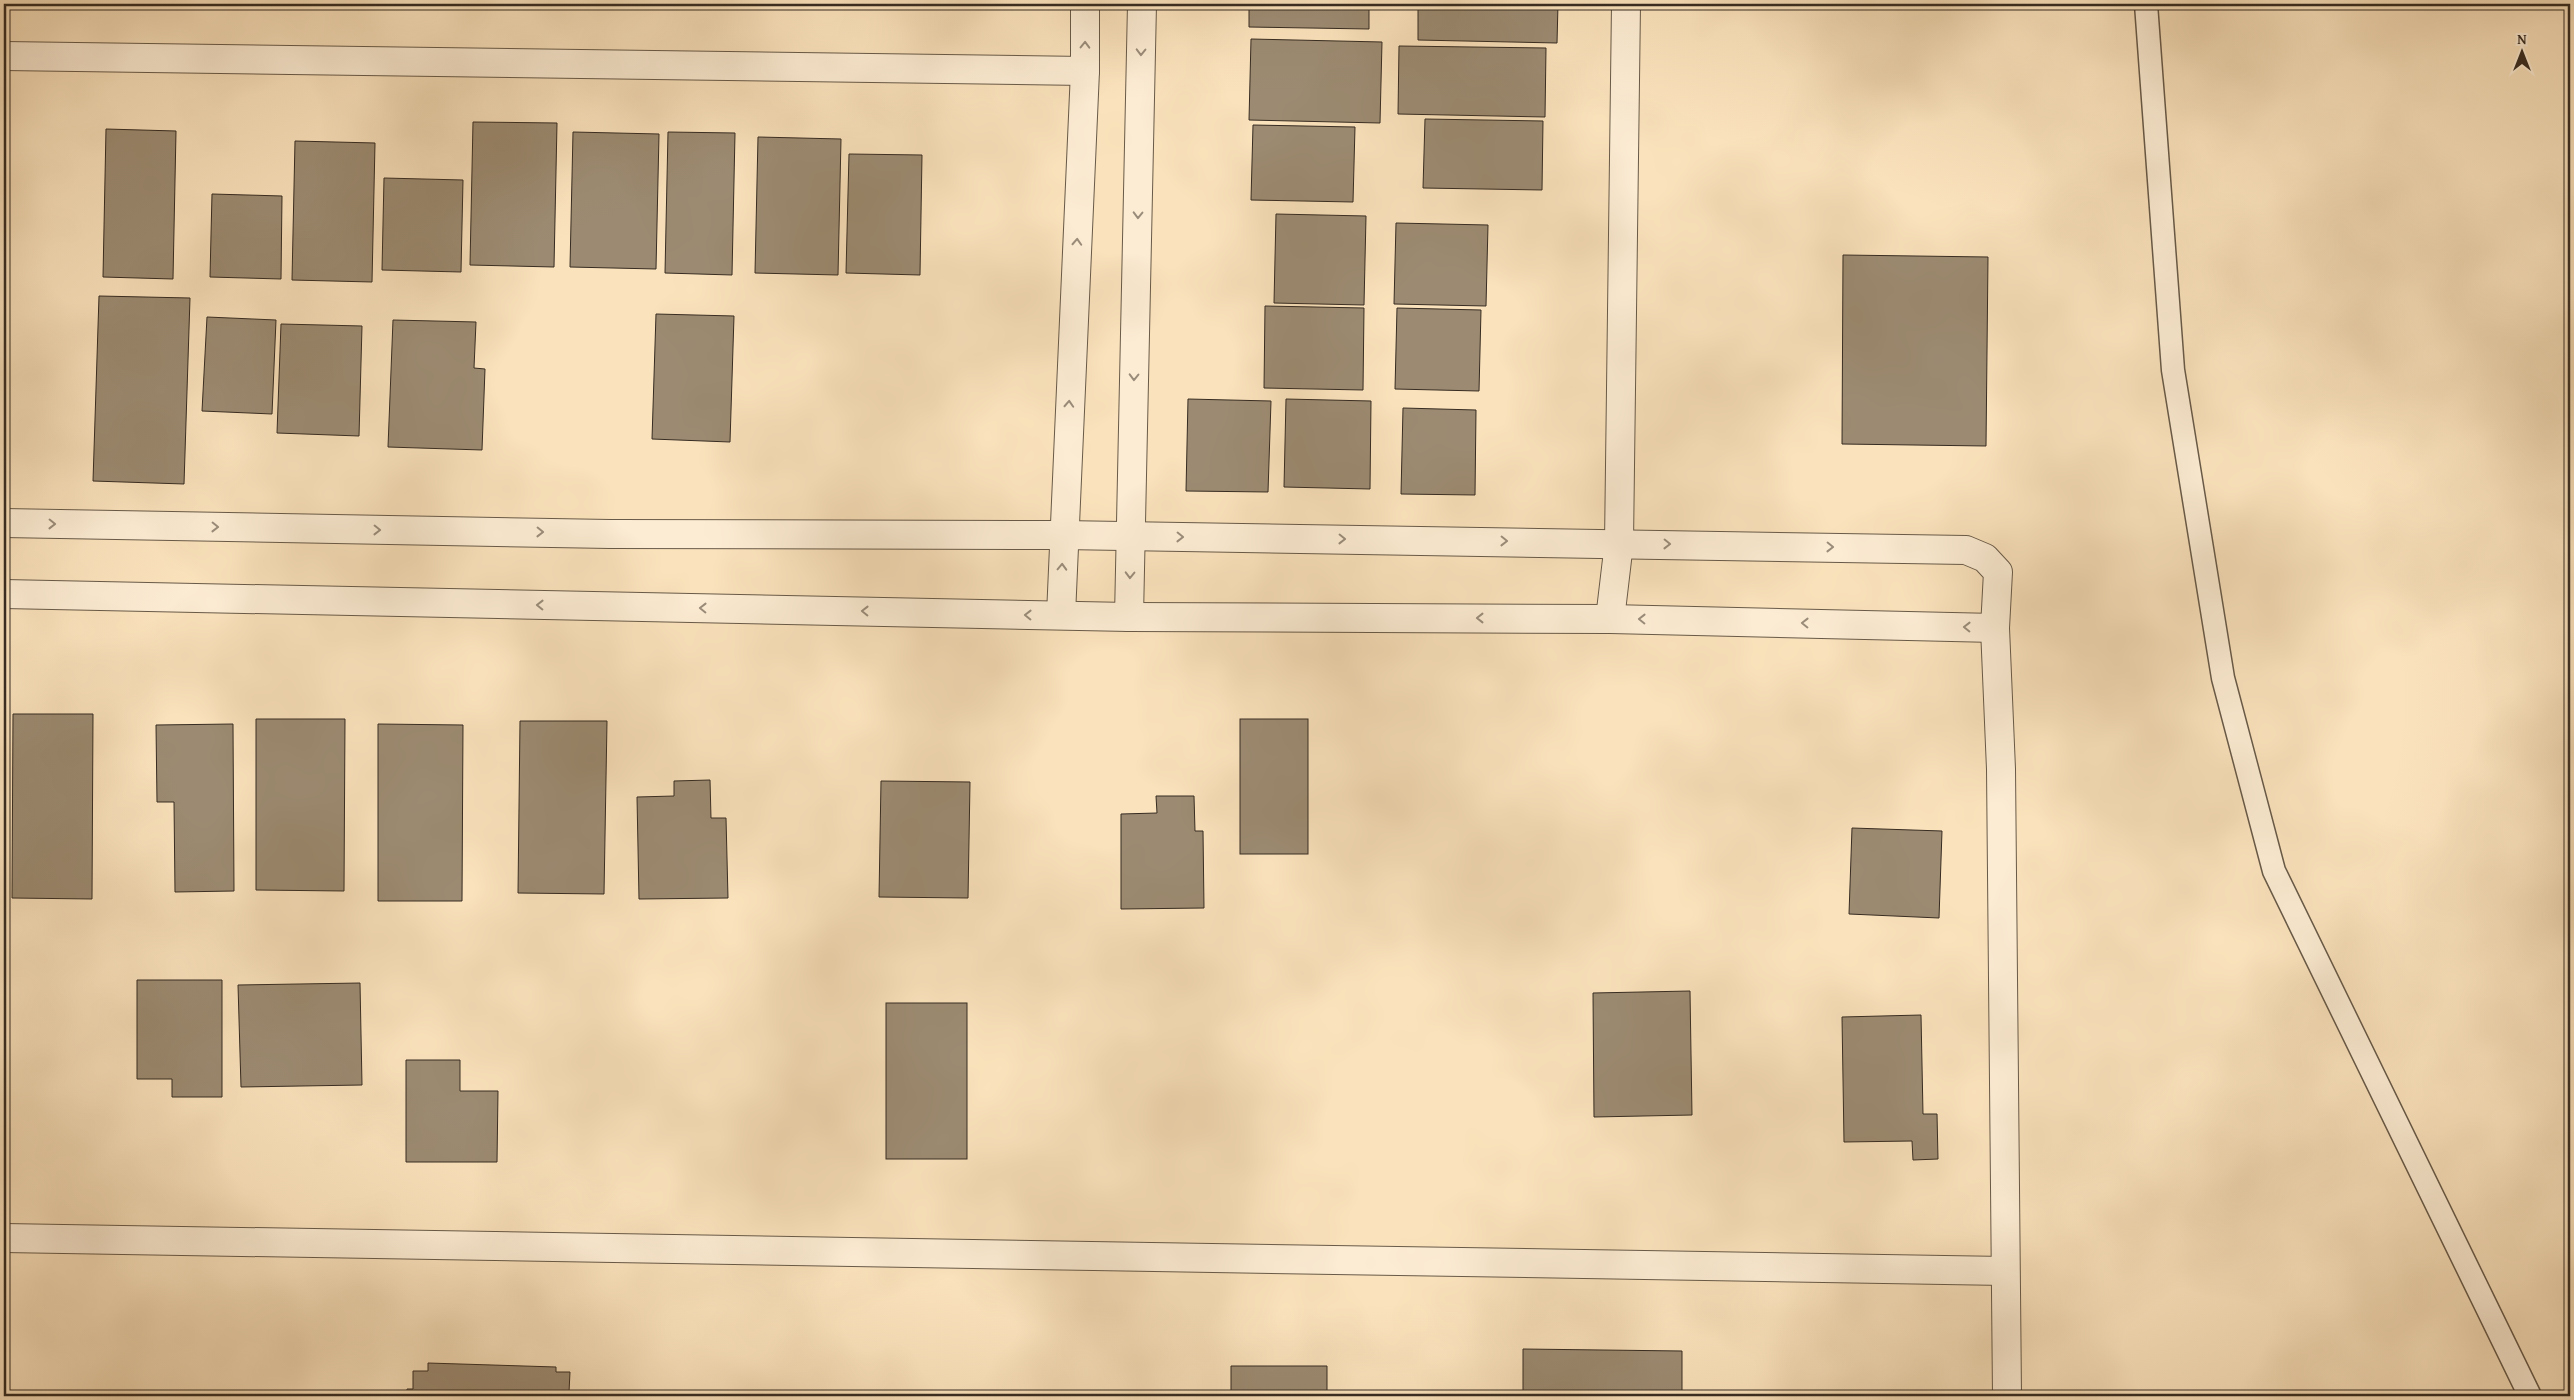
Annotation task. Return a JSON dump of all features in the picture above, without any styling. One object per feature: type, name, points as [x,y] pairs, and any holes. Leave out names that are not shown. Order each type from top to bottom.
[{"type":"street","points":[[1061,615],[1084,71],[1085,4]]},
{"type":"street","points":[[1129,617],[1142,4]]},
{"type":"street","points":[[1610,619],[1619,543],[1626,4]]},
{"type":"street","points":[[4,56],[1084,71]]},
{"type":"street","points":[[4,523],[610,534],[1063,535],[1966,550],[1984,558],[1998,572],[1995,628],[2001,769],[2007,1396]]},
{"type":"street","points":[[4,594],[1129,617],[1610,619],[1995,628]]},
{"type":"street","points":[[4,1238],[2005,1272]]},
{"type":"lane","points":[[2146,4],[2173,370],[2223,678],[2274,871],[2530,1396]]},
{"type":"building","points":[[242,4],[295,4],[295,5]]},
{"type":"building","points":[[1249,4],[1369,4],[1369,29],[1249,27]]},
{"type":"building","points":[[1418,4],[1558,4],[1557,43],[1418,40]]},
{"type":"building","points":[[1251,39],[1382,42],[1380,123],[1249,120]]},
{"type":"building","points":[[1399,46],[1546,48],[1545,117],[1398,114]]},
{"type":"building","points":[[1425,119],[1543,121],[1542,190],[1423,188]]},
{"type":"building","points":[[473,122],[557,123],[554,267],[470,265]]},
{"type":"building","points":[[1253,125],[1355,127],[1353,202],[1251,200]]},
{"type":"building","points":[[106,129],[176,131],[173,279],[103,277]]},
{"type":"building","points":[[573,132],[659,134],[656,269],[570,267]]},
{"type":"building","points":[[668,132],[735,133],[732,275],[665,273]]},
{"type":"building","points":[[758,137],[841,139],[838,275],[755,273]]},
{"type":"building","points":[[295,141],[375,143],[372,282],[292,280]]},
{"type":"building","points":[[849,154],[922,155],[920,275],[846,273]]},
{"type":"building","points":[[384,178],[463,180],[461,272],[382,270]]},
{"type":"building","points":[[212,194],[282,196],[281,279],[210,277]]},
{"type":"building","points":[[1276,214],[1366,216],[1364,305],[1274,303]]},
{"type":"building","points":[[1396,223],[1488,225],[1486,306],[1394,304]]},
{"type":"building","points":[[1843,255],[1988,257],[1986,446],[1842,444]]},
{"type":"building","points":[[99,296],[190,298],[184,484],[93,481]]},
{"type":"building","points":[[1265,306],[1364,308],[1363,390],[1264,388]]},
{"type":"building","points":[[1397,308],[1481,310],[1479,391],[1395,389]]},
{"type":"building","points":[[656,314],[734,316],[730,442],[652,439]]},
{"type":"building","points":[[207,317],[276,320],[272,414],[202,411]]},
{"type":"building","points":[[393,320],[476,322],[474,368],[485,369],[482,450],[388,447]]},
{"type":"building","points":[[281,324],[362,326],[359,436],[277,433]]},
{"type":"building","points":[[1188,399],[1271,401],[1268,492],[1186,491]]},
{"type":"building","points":[[1286,399],[1371,401],[1370,489],[1284,487]]},
{"type":"building","points":[[1403,408],[1476,410],[1475,495],[1401,494]]},
{"type":"building","points":[[13,714],[93,714],[92,899],[12,898]]},
{"type":"building","points":[[256,719],[345,719],[344,891],[256,890]]},
{"type":"building","points":[[1240,719],[1308,719],[1308,854],[1240,854]]},
{"type":"building","points":[[520,721],[607,721],[604,894],[518,893]]},
{"type":"building","points":[[233,724],[234,891],[175,892],[174,802],[157,802],[156,725]]},
{"type":"building","points":[[378,724],[463,725],[462,901],[378,901]]},
{"type":"building","points":[[710,780],[711,818],[726,818],[728,898],[639,899],[637,797],[674,796],[674,781]]},
{"type":"building","points":[[881,781],[970,782],[968,898],[879,897]]},
{"type":"building","points":[[1156,796],[1194,796],[1195,831],[1203,831],[1204,908],[1121,909],[1121,814],[1157,813]]},
{"type":"building","points":[[1852,828],[1942,831],[1939,918],[1849,914]]},
{"type":"building","points":[[137,980],[222,980],[222,1097],[172,1097],[172,1079],[137,1079]]},
{"type":"building","points":[[360,983],[362,1085],[241,1087],[238,985]]},
{"type":"building","points":[[1690,991],[1692,1115],[1594,1117],[1593,993]]},
{"type":"building","points":[[886,1003],[967,1003],[967,1159],[886,1159]]},
{"type":"building","points":[[1921,1015],[1923,1114],[1937,1114],[1938,1159],[1913,1160],[1912,1141],[1844,1142],[1842,1017]]},
{"type":"building","points":[[406,1060],[460,1060],[460,1091],[498,1091],[497,1162],[406,1162]]},
{"type":"building","points":[[1523,1349],[1682,1351],[1682,1396],[1523,1396]]},
{"type":"building","points":[[428,1363],[556,1367],[556,1372],[570,1372],[569,1392],[579,1393],[579,1396],[407,1396],[407,1389],[413,1389],[413,1371],[428,1371]]},
{"type":"building","points":[[1231,1366],[1327,1366],[1327,1396],[1217,1396],[1217,1391],[1231,1391]]}]
